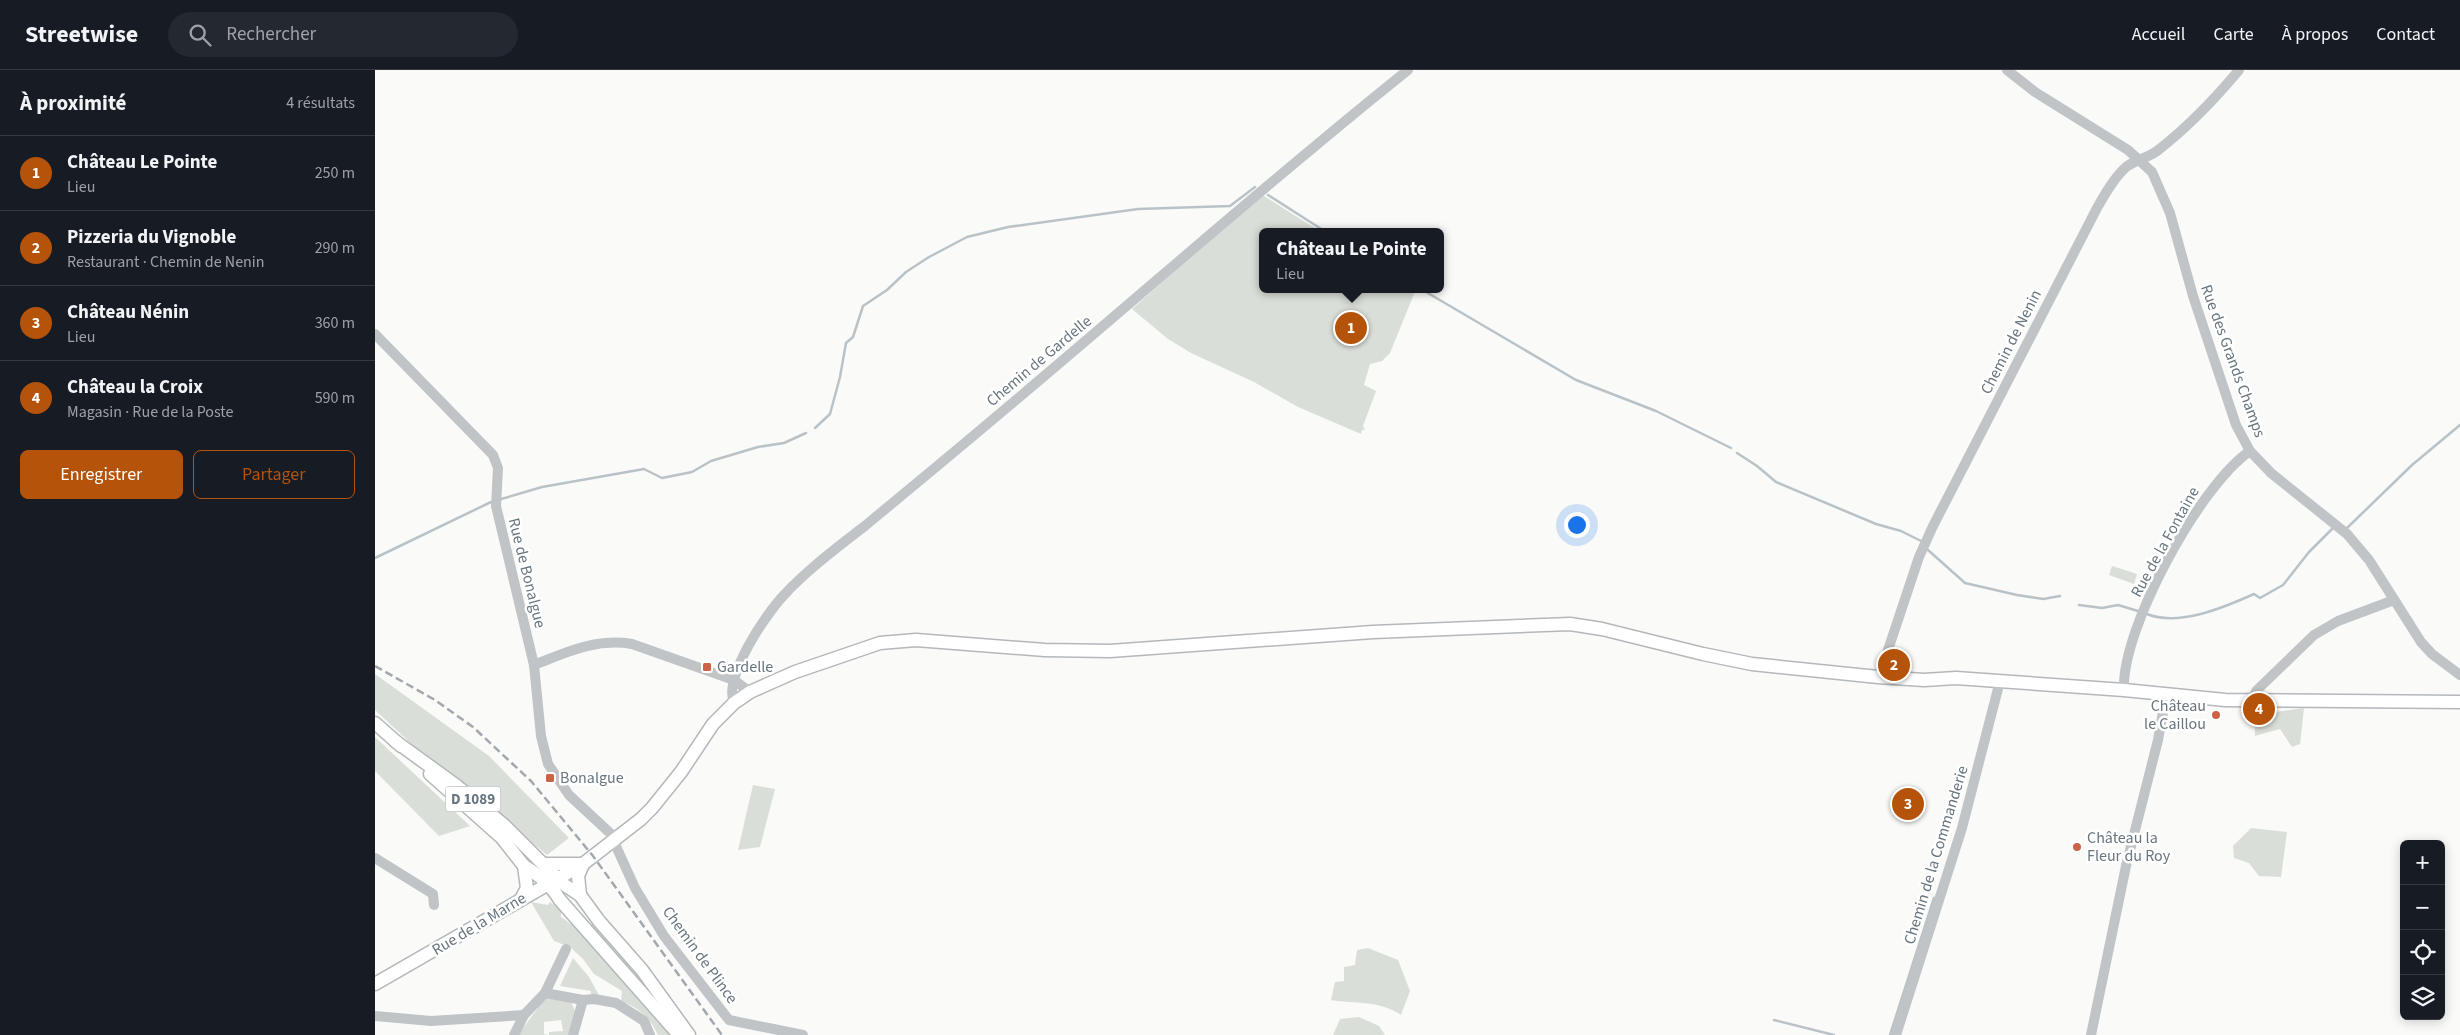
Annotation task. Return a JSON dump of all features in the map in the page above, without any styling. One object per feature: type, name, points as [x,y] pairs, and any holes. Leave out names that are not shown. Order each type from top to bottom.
[{"type":"main road","name":"Rue de la Marne","points":[[375,984],[583,864],[615,840],[641,819],[662,796],[713,724],[734,703],[750,692],[795,672],[880,643],[916,640],[1045,650],[1109,651],[1365,633],[1570,624],[1602,629],[1752,664],[1879,677],[2000,681],[2251,701],[2460,702]]},
{"type":"main road","name":"D 1089","points":[[375,723],[459,802],[547,875],[584,914],[599,921]]},
{"type":"main road","name":"D 1089","points":[[395,741],[505,824],[544,864],[560,900],[679,1035]]},
{"type":"main road","name":"D 1089","points":[[502,838],[524,866],[580,895],[599,921],[643,970],[689,1035]]},
{"type":"main road","points":[[544,864],[583,864],[578,876],[580,895]]},
{"type":"main road","points":[[524,866],[527,888],[525,897],[560,900]]},
{"type":"street","name":"Chemin de Gardelle","points":[[734,703],[731,692],[734,680],[751,641],[767,614],[802,577],[1005,410],[1308,150],[1408,70]]},
{"type":"street","points":[[2007,70],[2035,92],[2141,160]]},
{"type":"street","name":"Chemin de Nenin","points":[[1879,677],[1919,557],[1953,484],[2097,208],[2111,186],[2127,167],[2155,153],[2191,123],[2239,70]]},
{"type":"street","name":"Rue des Grands Champs","points":[[2141,160],[2152,172],[2167,206],[2193,296],[2236,425],[2250,451],[2271,473],[2347,534],[2369,560],[2421,642],[2432,654],[2460,675]]},
{"type":"street","name":"Rue de Bonalgue","points":[[375,334],[493,455],[498,468],[496,506],[534,665],[541,736],[548,764],[569,795],[607,829],[615,840]]},
{"type":"street","name":"Rue de la Fontaine","points":[[2124,690],[2131,647],[2153,587],[2208,494],[2237,460],[2250,451]]},
{"type":"street","points":[[2251,701],[2257,690],[2315,635],[2338,621],[2394,600]]},
{"type":"street","points":[[534,665],[577,648],[617,642],[632,644],[734,680],[750,692]]},
{"type":"street","name":"Chemin de la Commanderie","points":[[1896,1035],[1962,828],[2000,681]]},
{"type":"street","points":[[2091,1035],[2126,866],[2158,740],[2166,695]]},
{"type":"street","name":"Chemin de Plince","points":[[615,840],[635,888],[664,936],[729,1020],[803,1035]]},
{"type":"street","points":[[375,858],[433,894],[434,905]]},
{"type":"street","points":[[514,1035],[524,1015],[545,993],[566,949]]},
{"type":"street","points":[[545,993],[583,1000],[594,999],[616,1003],[643,1021],[650,1035]]},
{"type":"street","points":[[573,1035],[583,1000]]},
{"type":"street","points":[[375,1016],[431,1021],[524,1015]]},
{"type":"shaded area","points":[[1261,194],[1315,228],[1259,228],[1259,293],[1414,293],[1390,353],[1382,361],[1370,364],[1364,385],[1376,391],[1363,426],[1365,430],[1362,430],[1361,434],[1298,407],[1254,382],[1191,353],[1168,339],[1132,309]]},
{"type":"shaded area","points":[[2112,566],[2137,574],[2134,584],[2109,575]]},
{"type":"shaded area","points":[[375,674],[489,756],[569,838],[547,855],[418,750],[375,710]]},
{"type":"shaded area","points":[[2304,708],[2300,744],[2292,747],[2280,729],[2255,736],[2254,715]]},
{"type":"shaded area","points":[[375,737],[470,826],[439,836],[375,771]]},
{"type":"shaded area","points":[[753,785],[775,789],[760,847],[738,850]]},
{"type":"shaded area","points":[[2251,828],[2287,832],[2281,877],[2259,876],[2249,863],[2234,858],[2233,846]]},
{"type":"shaded area","points":[[531,902],[548,905],[550,902],[561,910],[561,917],[571,924],[577,923],[675,1035],[658,1035],[643,1014],[621,1001],[622,991],[594,974],[583,959],[570,947],[554,941]]},
{"type":"shaded area","points":[[591,925],[637,969],[683,1035]]},
{"type":"shaded area","points":[[1368,948],[1398,960],[1410,991],[1401,1015],[1385,1007],[1367,1003],[1331,1000],[1335,982],[1344,981],[1344,967],[1355,965],[1357,950]]},
{"type":"shaded area","points":[[573,958],[589,977],[601,999],[590,998],[591,991],[560,986]]},
{"type":"shaded area","points":[[545,998],[571,1002],[576,1013],[568,1035],[549,1035],[549,1032],[563,1031],[561,1020],[544,1022],[544,1034],[548,1035],[518,1035]]},
{"type":"shaded area","points":[[1359,1017],[1379,1026],[1385,1035],[1333,1035],[1340,1019]]},
{"type":"waterway","points":[[815,428],[830,414],[840,377],[846,343],[853,337],[863,306],[887,290],[906,272],[929,257],[967,237],[1008,227],[1138,209],[1230,206],[1255,187]]},
{"type":"waterway","points":[[1268,195],[1320,228]]},
{"type":"waterway","points":[[1428,293],[1576,380],[1656,411],[1731,448]]},
{"type":"waterway","points":[[2346,529],[2412,465],[2460,425]]},
{"type":"waterway","points":[[498,500],[542,487],[644,469],[662,478],[692,472],[711,461],[758,447],[784,443],[806,433]]},
{"type":"waterway","points":[[1737,453],[1757,466],[1776,482],[1876,524],[1901,531],[1921,541]]},
{"type":"waterway","points":[[375,558],[491,502]]},
{"type":"waterway","points":[[2147,614],[2173,618],[2187,617],[2202,614],[2254,594],[2260,598],[2283,585],[2309,552],[2334,527]]},
{"type":"waterway","points":[[1928,550],[1965,583],[2043,599],[2060,596]]},
{"type":"waterway","points":[[2079,605],[2102,608],[2118,605],[2138,611]]},
{"type":"waterway","points":[[1890,1035],[1934,898]]},
{"type":"waterway","points":[[1774,1020],[1834,1035]]},
{"type":"railway","points":[[375,666],[435,700],[473,727],[531,781],[593,856],[722,1035]]},
{"type":"place","name":"Château Le Pointe","points":[[1351,328]]},
{"type":"place","name":"Pizzeria du Vignoble","points":[[1894,665]]},
{"type":"place","name":"Gardelle","points":[[707,667]]},
{"type":"place","name":"Château la Croix","points":[[2259,709]]},
{"type":"place","name":"Château le Caillou","points":[[2216,715]]},
{"type":"place","name":"Bonalgue","points":[[550,778]]},
{"type":"place","name":"Château Nénin","points":[[1908,804]]},
{"type":"place","name":"Château la Fleur du Roy","points":[[2077,847]]}]
